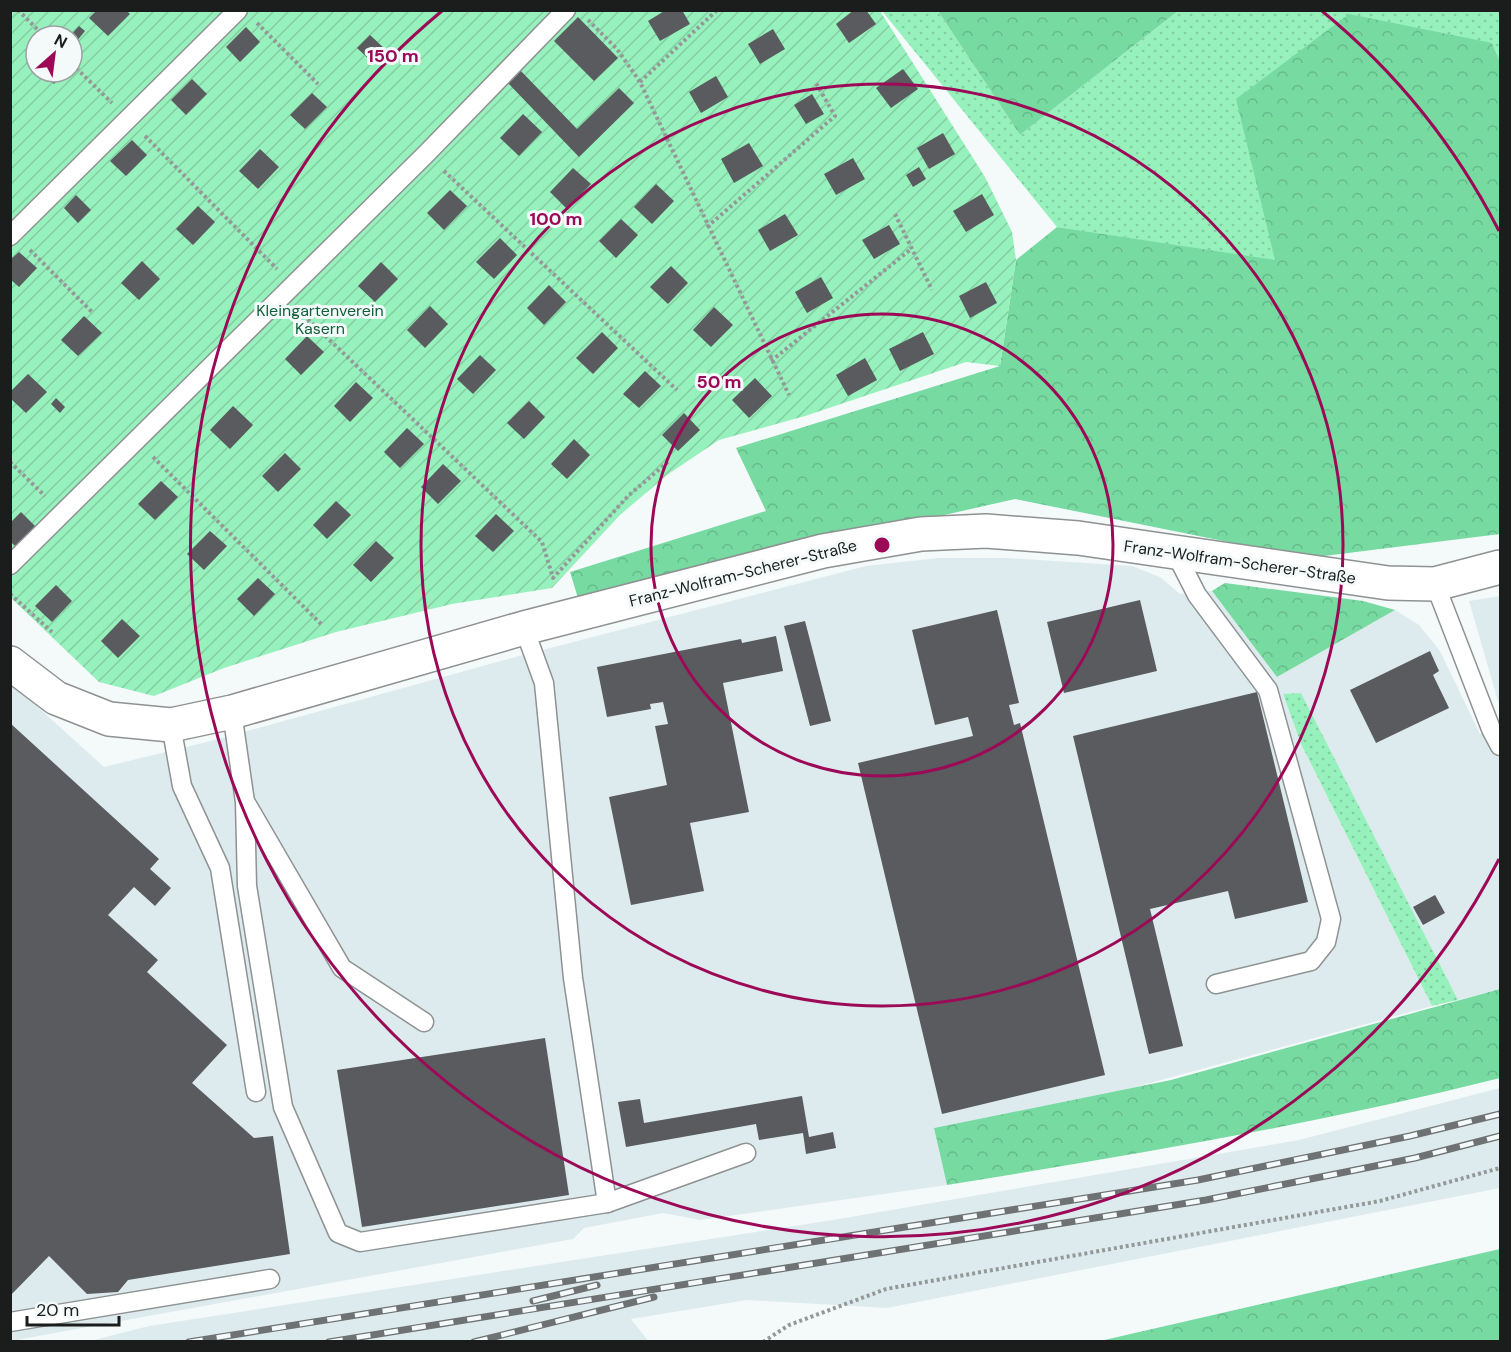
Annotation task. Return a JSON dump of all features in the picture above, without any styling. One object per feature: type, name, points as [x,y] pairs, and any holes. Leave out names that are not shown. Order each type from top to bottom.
[{"type":"street","name":"Franz-Wolfram-Scherer-Straße","points":[[10,663],[56,698],[109,719],[171,725],[231,712],[525,628],[823,551],[921,534],[986,531],[1078,538],[1388,583],[1435,584],[1500,567]]},
{"type":"lane","points":[[10,565],[426,154],[566,10]]},
{"type":"lane","points":[[12,235],[129,119],[245,15]]},
{"type":"lane","points":[[1176,554],[1197,596],[1268,690],[1331,919],[1326,942],[1311,961],[1216,984]]},
{"type":"lane","points":[[1435,584],[1491,729],[1500,746]]},
{"type":"lane","points":[[525,628],[544,683],[573,978],[608,1203]]},
{"type":"lane","points":[[231,712],[245,802],[247,886],[283,1107],[338,1233],[360,1242],[608,1203],[746,1153]]},
{"type":"lane","points":[[171,725],[182,786],[220,868],[256,1092]]},
{"type":"lane","points":[[245,802],[342,968],[424,1022]]},
{"type":"lane","points":[[10,1322],[270,1279]]},
{"type":"path","points":[[18,10],[32,24]]},
{"type":"path","points":[[640,82],[717,10]]},
{"type":"path","points":[[245,15],[318,84]]},
{"type":"path","points":[[586,18],[617,49],[640,82],[707,227],[789,395]]},
{"type":"path","points":[[84,76],[129,119],[287,289],[542,542],[553,578],[629,495],[668,462]]},
{"type":"path","points":[[707,227],[835,116],[816,82]]},
{"type":"path","points":[[426,154],[677,390]]},
{"type":"path","points":[[895,214],[910,250],[932,290]]},
{"type":"path","points":[[12,235],[93,312]]},
{"type":"path","points":[[771,361],[910,250]]},
{"type":"path","points":[[135,439],[321,624]]},
{"type":"path","points":[[10,462],[62,513]]},
{"type":"path","points":[[10,594],[52,632]]},
{"type":"path","points":[[763,1341],[789,1325],[886,1289],[1380,1202],[1500,1168]]},
{"type":"shaded area","points":[[938,558],[1007,558],[1132,566],[1160,577],[1180,594],[1212,591],[1277,677],[1395,610],[1419,625],[1440,651],[1480,734],[1500,725],[1500,989],[1458,1000],[1301,694],[1283,694],[1301,744],[1432,1006],[1132,1088],[934,1128],[947,1185],[700,1220],[663,1213],[584,1228],[573,1239],[11,1341],[10,682],[104,767],[211,741],[508,659],[866,566]]},
{"type":"shaded area","points":[[1500,596],[1500,708],[1469,601]]},
{"type":"shaded area","points":[[1500,1088],[1500,1188],[887,1308],[747,1300],[631,1319],[649,1342],[90,1341],[149,1326],[833,1220],[1299,1140]]},
{"type":"green space","name":"Kleingartenverein Kasern","points":[[10,11],[880,11],[985,177],[1012,232],[1016,260],[1000,366],[966,362],[805,416],[719,440],[667,475],[620,515],[552,588],[452,604],[336,632],[224,668],[154,696],[99,682],[11,598]]},
{"type":"green space","points":[[882,11],[938,11],[1020,135],[1178,11],[1500,11],[1500,62],[1492,43],[1275,261],[1057,227]]},
{"type":"green space","points":[[938,11],[1178,11],[1020,135]]},
{"type":"green space","points":[[1349,14],[1492,43],[1500,62],[1500,534],[1308,558],[1015,499],[578,598],[570,572],[766,511],[736,448],[1000,366],[1016,260],[1057,227],[1275,260],[1236,99]]},
{"type":"green space","points":[[1225,583],[1363,601],[1395,610],[1277,677],[1212,591]]},
{"type":"green space","points":[[1301,693],[1458,1000],[1432,1006],[1301,744],[1283,694]]},
{"type":"green space","points":[[1500,989],[1500,1078],[1294,1124],[947,1185],[934,1128],[1171,1080]]},
{"type":"green space","points":[[1500,1249],[1500,1341],[1100,1341]]},
{"type":"building","points":[[97,10],[126,10],[130,14],[108,36],[89,18]]},
{"type":"building","points":[[666,10],[682,10],[690,24],[660,41],[648,21]]},
{"type":"building","points":[[854,10],[866,10],[876,24],[849,43],[836,24]]},
{"type":"building","points":[[578,17],[618,58],[594,81],[554,41]]},
{"type":"building","points":[[246,27],[260,42],[240,62],[226,47]]},
{"type":"building","points":[[773,29],[785,49],[760,64],[748,44]]},
{"type":"building","points":[[370,35],[385,49],[372,62],[357,48]]},
{"type":"building","points":[[518,68],[577,129],[619,88],[634,103],[579,157],[505,80]]},
{"type":"building","points":[[903,69],[918,89],[891,108],[876,88]]},
{"type":"building","points":[[716,76],[728,97],[701,113],[689,92]]},
{"type":"building","points":[[192,79],[207,94],[186,115],[171,100]]},
{"type":"building","points":[[312,93],[327,107],[305,129],[290,115]]},
{"type":"building","points":[[812,94],[824,114],[806,124],[794,105]]},
{"type":"building","points":[[523,114],[542,132],[519,156],[500,138]]},
{"type":"building","points":[[943,133],[955,154],[929,169],[917,148]]},
{"type":"building","points":[[132,140],[147,155],[126,176],[110,161]]},
{"type":"building","points":[[749,143],[763,166],[734,183],[721,159]]},
{"type":"building","points":[[260,149],[279,167],[258,189],[239,171]]},
{"type":"building","points":[[853,158],[865,179],[836,195],[824,174]]},
{"type":"building","points":[[919,167],[926,179],[913,187],[906,175]]},
{"type":"building","points":[[573,168],[591,184],[567,209],[550,192]]},
{"type":"building","points":[[656,184],[674,201],[652,224],[634,207]]},
{"type":"building","points":[[450,190],[467,206],[444,230],[427,213]]},
{"type":"building","points":[[982,194],[994,215],[966,232],[953,211]]},
{"type":"building","points":[[76,195],[91,210],[78,223],[64,208]]},
{"type":"building","points":[[198,206],[215,222],[193,245],[176,229]]},
{"type":"building","points":[[785,214],[798,235],[770,251],[758,230]]},
{"type":"building","points":[[621,219],[638,235],[616,258],[599,241]]},
{"type":"building","points":[[889,225],[900,244],[874,259],[862,240]]},
{"type":"building","points":[[500,238],[517,255],[494,279],[476,262]]},
{"type":"building","points":[[19,252],[37,268],[19,287],[10,279],[10,260]]},
{"type":"building","points":[[142,261],[160,279],[139,300],[121,283]]},
{"type":"building","points":[[381,262],[398,279],[375,302],[358,286]]},
{"type":"building","points":[[671,266],[688,283],[668,304],[650,287]]},
{"type":"building","points":[[821,277],[833,298],[807,313],[795,292]]},
{"type":"building","points":[[986,282],[997,303],[970,318],[959,296]]},
{"type":"building","points":[[549,285],[566,302],[544,325],[527,308]]},
{"type":"building","points":[[430,306],[448,324],[425,348],[407,330]]},
{"type":"building","points":[[714,307],[733,325],[711,347],[693,330]]},
{"type":"building","points":[[84,316],[102,333],[78,356],[61,340]]},
{"type":"building","points":[[602,332],[618,348],[593,374],[576,358]]},
{"type":"building","points":[[923,332],[934,354],[900,371],[889,349]]},
{"type":"building","points":[[307,336],[324,352],[301,375],[285,359]]},
{"type":"building","points":[[480,355],[496,370],[473,394],[457,379]]},
{"type":"building","points":[[865,358],[877,380],[848,396],[836,375]]},
{"type":"building","points":[[645,371],[661,386],[639,408],[623,394]]},
{"type":"building","points":[[28,374],[47,392],[26,413],[10,398],[10,392]]},
{"type":"building","points":[[755,378],[772,396],[749,418],[732,400]]},
{"type":"building","points":[[356,382],[373,398],[350,422],[334,406]]},
{"type":"building","points":[[56,398],[65,407],[60,413],[51,404]]},
{"type":"building","points":[[529,401],[545,417],[524,439],[507,423]]},
{"type":"building","points":[[233,406],[253,425],[230,449],[210,430]]},
{"type":"building","points":[[684,413],[700,430],[678,451],[662,435]]},
{"type":"building","points":[[407,428],[424,444],[400,468],[384,452]]},
{"type":"building","points":[[574,439],[590,455],[567,479],[551,464]]},
{"type":"building","points":[[285,453],[301,469],[278,492],[262,476]]},
{"type":"building","points":[[443,464],[461,481],[438,504],[421,487]]},
{"type":"building","points":[[161,481],[178,497],[155,520],[138,504]]},
{"type":"building","points":[[336,501],[351,515],[327,539],[313,525]]},
{"type":"building","points":[[21,512],[38,529],[18,549],[10,541],[10,523]]},
{"type":"building","points":[[496,514],[514,531],[493,552],[475,536]]},
{"type":"building","points":[[210,531],[227,546],[204,570],[187,554]]},
{"type":"building","points":[[376,541],[394,558],[371,582],[353,565]]},
{"type":"building","points":[[258,578],[275,594],[254,616],[237,599]]},
{"type":"building","points":[[56,585],[72,601],[52,622],[35,606]]},
{"type":"building","points":[[1140,600],[1157,671],[1064,693],[1047,622]]},
{"type":"building","points":[[997,610],[1019,703],[1009,705],[1014,725],[1020,723],[1105,1075],[942,1114],[858,763],[973,736],[968,717],[935,725],[912,630]]},
{"type":"building","points":[[122,619],[140,636],[118,658],[101,641]]},
{"type":"building","points":[[805,621],[831,721],[810,726],[784,626]]},
{"type":"building","points":[[776,636],[783,671],[723,683],[749,812],[690,823],[704,891],[631,905],[609,797],[667,785],[655,726],[668,724],[663,702],[650,704],[651,709],[607,717],[597,667],[741,639],[742,643]]},
{"type":"building","points":[[1430,651],[1439,671],[1433,675],[1449,708],[1376,743],[1350,690]]},
{"type":"building","points":[[1257,692],[1308,902],[1235,919],[1228,891],[1150,909],[1183,1046],[1149,1054],[1073,736]]},
{"type":"building","points":[[10,723],[159,859],[150,869],[171,888],[155,906],[134,887],[108,915],[158,960],[147,972],[227,1045],[192,1083],[254,1138],[273,1136],[290,1254],[128,1280],[118,1292],[87,1294],[49,1256],[10,1296]]},
{"type":"building","points":[[1435,895],[1445,913],[1423,925],[1413,907]]},
{"type":"building","points":[[545,1038],[569,1195],[362,1227],[337,1070]]},
{"type":"building","points":[[802,1096],[809,1137],[833,1132],[836,1148],[806,1154],[803,1133],[759,1140],[756,1124],[626,1147],[618,1102],[640,1099],[644,1123]]},
{"type":"railway","points":[[189,1342],[1198,1180],[1410,1136],[1500,1114]]},
{"type":"railway","points":[[329,1342],[1206,1200],[1415,1158],[1500,1136]]},
{"type":"railway","points":[[533,1301],[597,1285]]},
{"type":"railway","points":[[474,1342],[654,1297]]}]
